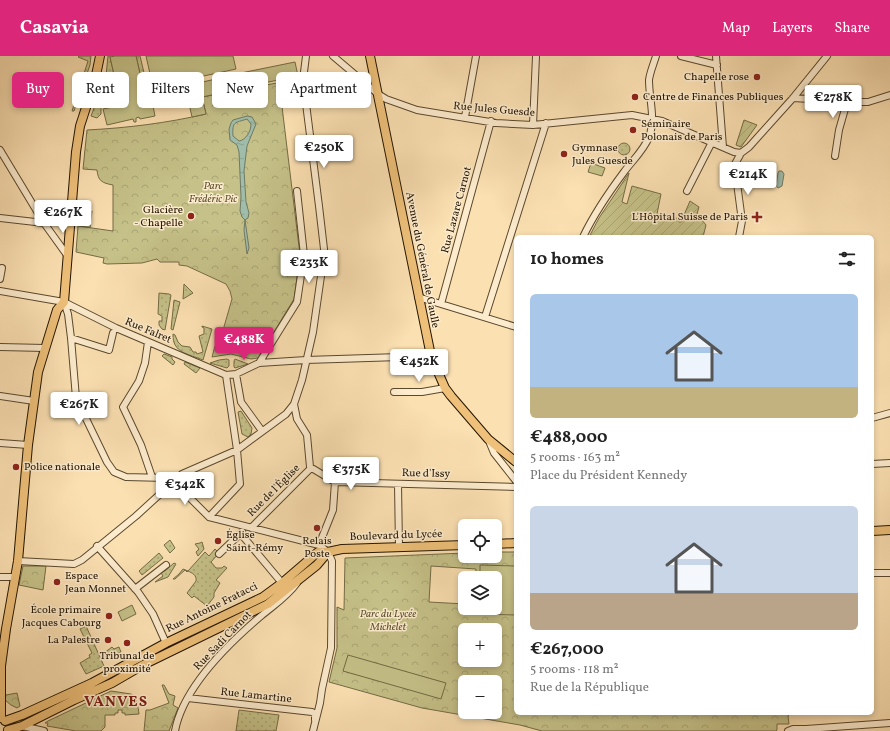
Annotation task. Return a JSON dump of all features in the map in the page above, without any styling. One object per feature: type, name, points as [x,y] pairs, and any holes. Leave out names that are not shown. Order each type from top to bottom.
[{"type":"main road","points":[[8,731],[2,719],[0,668],[18,561],[28,445],[38,372],[57,310],[64,302],[76,152],[80,126],[95,80],[100,56]]},
{"type":"main road","name":"Avenue du Général de Gaulle","points":[[370,56],[431,356],[445,388],[488,439],[514,460]]},
{"type":"main road","points":[[874,531],[890,530]]},
{"type":"main road","points":[[502,544],[514,543]]},
{"type":"main road","name":"Boulevard du Lycée","points":[[328,552],[342,548],[458,545]]},
{"type":"main road","name":"Rue Antoine Fratacci","points":[[2,719],[22,715],[92,683],[166,643],[263,597],[318,552],[328,552]]},
{"type":"main road","name":"Rue Antoine Fratacci","points":[[8,731],[22,726],[112,683],[143,664],[268,604],[317,565],[328,552]]},
{"type":"street","points":[[18,561],[74,564],[82,560],[97,546],[136,516],[182,474],[237,450],[286,414],[294,404],[302,380],[313,332],[324,249],[303,80],[306,56]]},
{"type":"street","name":"Rue Jules Guesde","points":[[333,56],[378,94],[386,99],[417,110],[496,123],[533,125],[632,115],[662,121],[734,152],[741,152]]},
{"type":"street","points":[[465,117],[476,56]]},
{"type":"street","points":[[533,125],[536,56]]},
{"type":"street","points":[[584,235],[605,199],[646,145],[653,126],[649,78],[656,56]]},
{"type":"street","points":[[681,56],[717,65]]},
{"type":"street","points":[[716,56],[723,147]]},
{"type":"street","points":[[739,235],[742,221],[735,164],[741,152],[749,147],[793,98],[827,56]]},
{"type":"street","points":[[793,98],[868,102],[890,95]]},
{"type":"street","points":[[835,156],[839,130],[847,102]]},
{"type":"street","name":"Rue Lazare Carnot","points":[[441,304],[491,121]]},
{"type":"street","points":[[485,317],[546,123]]},
{"type":"street","points":[[687,191],[712,142]]},
{"type":"street","points":[[0,150],[44,223],[67,255]]},
{"type":"street","points":[[260,363],[297,302],[304,255],[298,191]]},
{"type":"street","points":[[0,218],[44,223]]},
{"type":"street","points":[[0,279],[2,268]]},
{"type":"street","name":"Rue Falret","points":[[0,291],[64,302],[116,328],[226,375]]},
{"type":"street","points":[[418,297],[514,326]]},
{"type":"street","points":[[64,302],[68,314],[76,398],[114,472],[126,477],[166,478],[174,482],[209,517],[319,545],[328,552],[332,561],[331,648],[313,731]]},
{"type":"street","points":[[71,338],[109,350],[113,333]]},
{"type":"street","points":[[148,342],[145,363],[139,381],[123,407],[141,445],[152,477]]},
{"type":"street","points":[[0,347],[45,348]]},
{"type":"street","points":[[209,517],[240,484],[237,450],[226,375],[236,374],[260,363],[431,356]]},
{"type":"street","points":[[236,374],[241,402],[262,431]]},
{"type":"street","points":[[394,392],[422,392],[445,388]]},
{"type":"street","points":[[0,396],[34,401]]},
{"type":"street","points":[[294,404],[297,419],[307,435],[310,467],[335,482],[333,510],[319,545]]},
{"type":"street","points":[[874,417],[890,413]]},
{"type":"street","points":[[488,439],[494,453],[514,478]]},
{"type":"street","points":[[0,443],[28,445]]},
{"type":"street","points":[[874,464],[890,463]]},
{"type":"street","name":"Rue de l'Église","points":[[219,554],[240,534],[250,528],[311,468]]},
{"type":"street","name":"Rue d'Issy","points":[[335,482],[514,487]]},
{"type":"street","points":[[398,484],[399,547]]},
{"type":"street","points":[[240,534],[282,583]]},
{"type":"street","points":[[97,546],[135,589],[154,614],[166,643]]},
{"type":"street","points":[[135,589],[166,564]]},
{"type":"street","points":[[874,573],[890,573]]},
{"type":"street","points":[[0,577],[15,577]]},
{"type":"street","name":"Rue Sadi Carnot","points":[[175,731],[178,719],[191,690],[205,672],[234,641],[261,616],[288,596],[301,577]]},
{"type":"street","name":"Rue Lamartine","points":[[188,698],[312,712],[315,714],[315,720]]},
{"type":"street","points":[[790,730],[890,723]]},
{"type":"street","points":[[22,726],[44,731]]},
{"type":"green space","points":[[91,56],[88,72],[84,72],[88,61],[78,57]]},
{"type":"green space","points":[[108,56],[110,56],[113,72],[106,72]]},
{"type":"green space","points":[[136,56],[140,56],[144,72],[140,72]]},
{"type":"green space","points":[[136,56],[140,72],[137,72],[137,108],[153,108],[155,116],[140,119],[139,117],[136,118],[136,122],[134,122],[133,119],[107,125],[103,109],[129,108],[129,72],[113,72],[110,57]]},
{"type":"green space","points":[[146,56],[233,56],[236,69],[222,72],[212,72],[212,74],[204,76],[204,72],[150,72]]},
{"type":"green space","points":[[295,62],[297,72],[276,72],[276,80],[268,82],[268,72],[246,72]]},
{"type":"green space","points":[[212,80],[212,95],[204,97],[204,82]]},
{"type":"green space","name":"Parc Frédéric Pic","points":[[276,83],[276,108],[282,108],[300,255],[294,299],[258,358],[251,359],[231,354],[212,357],[215,346],[219,344],[232,299],[226,284],[187,266],[179,265],[179,262],[160,262],[157,259],[142,263],[107,264],[103,263],[104,258],[76,252],[78,226],[113,231],[113,185],[101,181],[98,177],[97,170],[83,169],[87,130],[147,125],[206,114],[204,97],[212,95],[212,108],[268,108],[268,85]]},
{"type":"green space","points":[[204,106],[206,114],[192,117],[190,108],[204,108]]},
{"type":"green space","points":[[94,108],[101,108],[101,114],[97,118],[91,116]]},
{"type":"green space","points":[[744,120],[757,125],[741,147],[736,145]]},
{"type":"green space","points":[[622,143],[626,143],[630,149],[626,155],[622,155],[618,151],[618,147]]},
{"type":"green space","points":[[591,163],[605,168],[602,176],[588,172]]},
{"type":"green space","points":[[629,173],[622,202],[627,204],[632,186],[661,194],[657,214],[680,219],[679,222],[681,222],[690,201],[699,207],[697,214],[706,225],[704,235],[590,235],[599,218]]},
{"type":"green space","points":[[84,200],[86,202],[83,211],[87,214],[92,211],[90,228],[78,226],[80,203],[84,204]]},
{"type":"green space","points":[[184,284],[193,293],[183,299]]},
{"type":"green space","points":[[159,293],[171,295],[165,330],[159,325],[159,321],[162,321],[162,316],[158,314]]},
{"type":"green space","points":[[174,300],[180,302],[173,330],[171,329]]},
{"type":"green space","points":[[202,326],[212,329],[203,360],[182,352],[175,345],[173,340],[173,334],[182,346],[190,347],[193,352],[196,352],[197,354],[203,352],[199,336],[204,334],[204,328]]},
{"type":"green space","points":[[164,354],[172,357],[175,362],[173,365],[162,356]]},
{"type":"green space","points":[[235,359],[248,364],[235,368]]},
{"type":"green space","points":[[219,360],[229,360],[229,366],[227,368],[210,363]]},
{"type":"green space","points":[[185,362],[200,368],[196,373],[184,364]]},
{"type":"green space","points":[[241,411],[252,428],[251,434],[248,437],[242,434],[238,412]]},
{"type":"green space","points":[[170,540],[175,548],[170,553],[164,545]]},
{"type":"green space","points":[[202,542],[204,549],[198,556],[196,552],[199,549],[195,544]]},
{"type":"green space","points":[[215,549],[219,553],[211,562],[216,568],[222,568],[224,566],[227,568],[216,580],[220,583],[214,593],[214,597],[207,606],[194,596],[192,598],[187,593],[196,581],[194,574],[188,571],[205,552],[209,556]]},
{"type":"green space","name":"Parc du Lycée Michelet","points":[[502,552],[514,552],[514,715],[789,715],[789,724],[777,724],[776,731],[542,731],[520,725],[485,719],[502,719],[502,675],[458,675],[458,714],[422,708],[329,682],[337,648],[337,607],[344,610],[345,558],[458,553],[458,563],[502,563]],"holes":[[[348,656],[445,683],[441,698],[344,671]]]},
{"type":"green space","points":[[159,553],[163,558],[142,575],[139,571]]},
{"type":"green space","points":[[174,563],[176,564],[168,577],[155,582],[163,576],[161,573]]},
{"type":"green space","points":[[480,565],[514,566],[514,615],[502,615],[502,571],[480,571]]},
{"type":"green space","points":[[23,566],[46,566],[43,590],[19,585]]},
{"type":"green space","points":[[183,569],[188,571],[187,572],[185,570],[173,579]]},
{"type":"green space","points":[[132,605],[136,614],[122,621],[118,612]]},
{"type":"green space","points":[[86,626],[104,666],[86,674],[80,663],[90,657],[89,655],[92,653],[80,629]]},
{"type":"green space","points":[[112,647],[114,649],[119,647],[121,652],[107,659],[104,653]]},
{"type":"green space","points":[[348,655],[446,683],[441,699],[343,671]]},
{"type":"green space","points":[[162,685],[164,685],[169,694],[175,696],[173,705],[178,708],[169,731],[144,731],[146,710],[169,703]]},
{"type":"green space","points":[[111,691],[131,694],[136,700],[139,714],[125,715],[125,713],[122,713],[122,710],[118,710],[118,713],[115,713],[115,715],[105,715],[105,727],[101,731],[76,731],[47,726],[48,723],[45,723],[48,721]]},
{"type":"green space","points":[[17,693],[20,706],[17,708],[5,700],[6,695]]},
{"type":"green space","points":[[239,710],[279,715],[276,731],[236,731]]},
{"type":"water","points":[[247,116],[252,117],[256,124],[247,146],[244,171],[246,202],[249,213],[248,218],[245,220],[240,211],[241,197],[239,152],[237,145],[230,140],[229,129],[233,120]],"holes":[[[247,119],[251,124],[249,132],[244,139],[239,141],[233,136],[233,128],[235,123]]]},
{"type":"water","points":[[779,171],[782,171],[784,174],[782,186],[778,188],[776,185]]},
{"type":"water","points":[[245,220],[249,248],[247,254],[244,230]]},
{"type":"place","name":"Chapelle rose","points":[[757,77]]},
{"type":"place","name":"Centre de Finances Publiques","points":[[635,97]]},
{"type":"place","name":"Séminaire Polonais de Paris","points":[[633,130]]},
{"type":"place","name":"Gymnase Jules Guesde","points":[[564,154]]},
{"type":"place","name":"Glacière - Chapelle","points":[[191,216]]},
{"type":"place","name":"L'Hôpital Suisse de Paris","points":[[757,217]]},
{"type":"place","name":"Police nationale","points":[[16,467]]},
{"type":"place","name":"Relais Poste","points":[[317,528]]},
{"type":"place","name":"Église Saint-Rémy","points":[[218,541]]},
{"type":"place","name":"Espace Jean Monnet","points":[[57,582]]},
{"type":"place","name":"École primaire Jacques Cabourg","points":[[109,616]]},
{"type":"place","name":"La Palestre","points":[[108,640]]},
{"type":"place","name":"Tribunal de proximité","points":[[127,643]]},
{"type":"district","name":"VANVES","points":[[116,702]]}]
